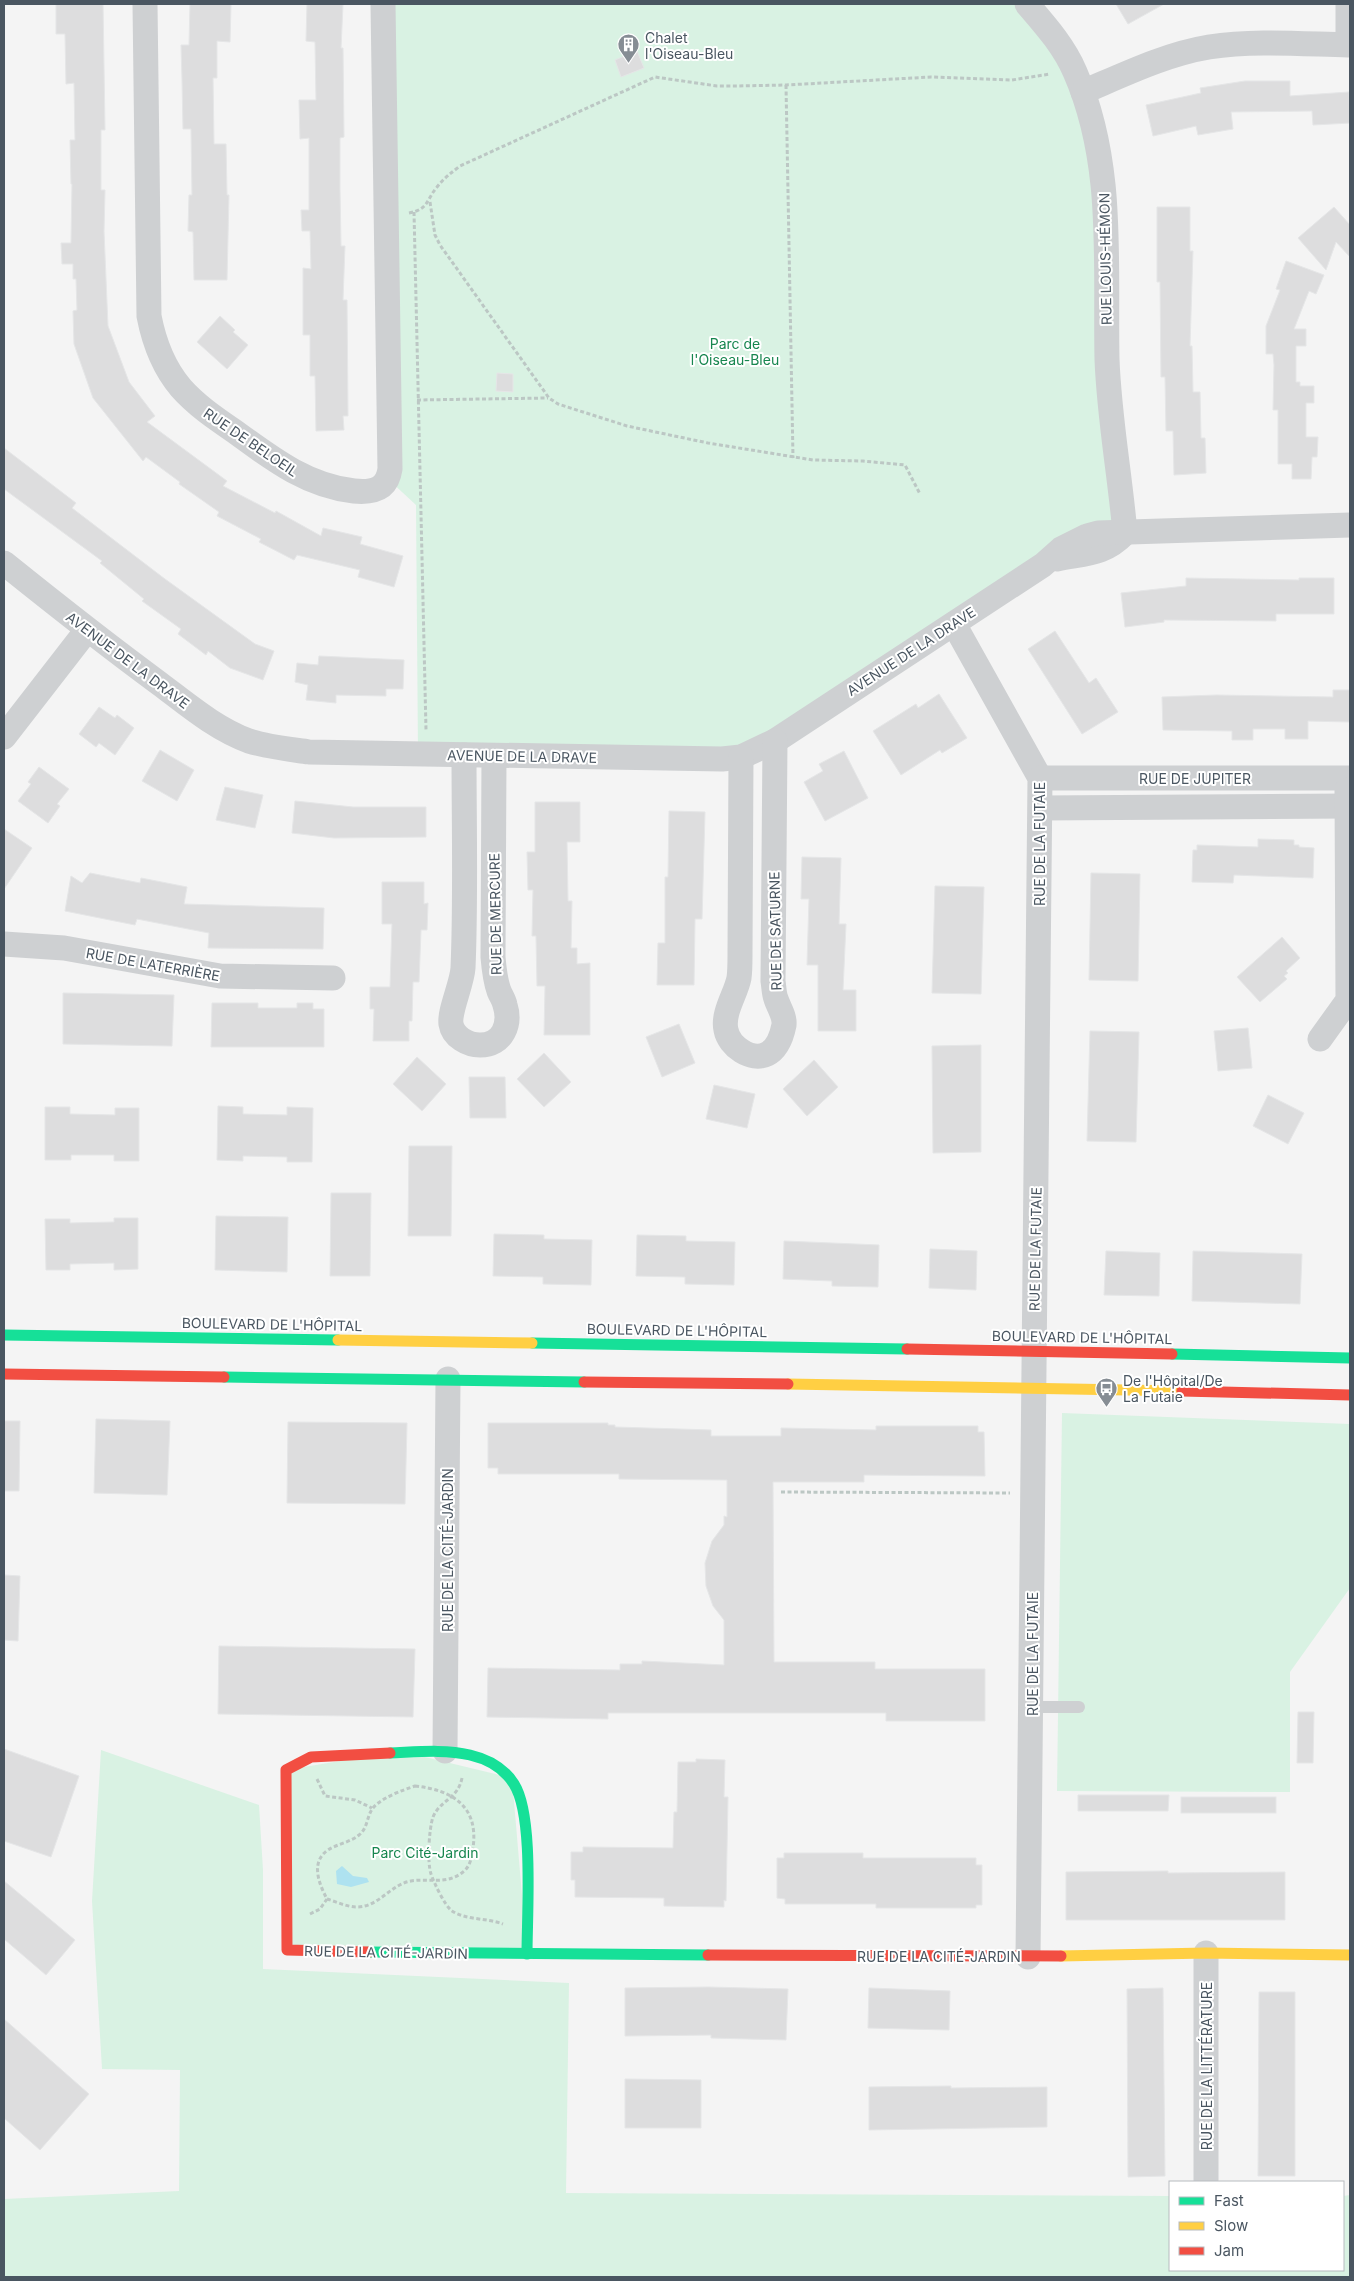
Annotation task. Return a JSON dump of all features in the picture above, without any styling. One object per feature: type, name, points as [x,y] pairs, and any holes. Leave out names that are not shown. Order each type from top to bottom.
[{"type":"main road","name":"BOULEVARD DE L'HÔPITAL","points":[[4,1335],[1034,1351],[1350,1358]]},
{"type":"main road","points":[[4,1374],[1033,1388],[1350,1395]]},
{"type":"main road","name":"RUE DE LA CITÉ-JARDIN","points":[[528,1954],[526,1824],[520,1792],[512,1778],[500,1767],[486,1759],[456,1752],[312,1757],[286,1770],[287,1950],[528,1954],[1028,1957],[1206,1953],[1350,1956]]},
{"type":"street","name":"RUE DE BELOEIL","points":[[146,4],[149,316],[152,334],[168,370],[196,404],[286,468],[327,487],[372,492],[382,488],[388,479],[390,469],[383,4]]},
{"type":"street","name":"RUE LOUIS-HÉMON","points":[[1027,4],[1062,48],[1074,70],[1092,118],[1103,178],[1109,389],[1125,533]]},
{"type":"street","points":[[1083,92],[1157,63],[1207,48],[1236,44],[1348,45],[1348,4]]},
{"type":"street","name":"AVENUE DE LA DRAVE","points":[[4,563],[87,630],[202,715],[226,730],[249,741],[276,748],[308,752],[722,759],[741,757],[775,741],[954,624],[1043,564],[1061,549],[1087,536],[1350,525]]},
{"type":"street","name":"RUE DE LA FUTAIE","points":[[954,624],[1040,778],[1028,1957]]},
{"type":"street","points":[[4,738],[87,630]]},
{"type":"street","name":"RUE DE SATURNE","points":[[741,757],[740,963],[739,978],[727,1014],[725,1029],[730,1041],[739,1050],[754,1055],[767,1054],[775,1047],[782,1035],[784,1022],[775,998],[773,980],[775,741]]},
{"type":"street","name":"RUE DE MERCURE","points":[[464,756],[464,959],[463,977],[451,1024],[456,1035],[466,1042],[480,1045],[493,1042],[502,1036],[506,1028],[507,1017],[505,1004],[497,983],[493,957],[494,756]]},
{"type":"street","name":"RUE DE JUPITER","points":[[1040,778],[1349,778]]},
{"type":"street","points":[[1320,1038],[1348,1000],[1349,778]]},
{"type":"street","name":"RUE DE JUPITER","points":[[1041,808],[1348,806]]},
{"type":"street","name":"RUE DE LATERRIÈRE","points":[[4,944],[64,948],[200,974],[333,978]]},
{"type":"street","name":"RUE DE LA CITÉ-JARDIN","points":[[448,1380],[456,1752]]},
{"type":"street","name":"RUE DE LA LITTÉRATURE","points":[[1206,1953],[1206,2180]]},
{"type":"lane","points":[[1032,1707],[1079,1707]]},
{"type":"path","points":[[386,215],[414,212],[430,202],[438,186],[447,175],[460,166],[655,77],[716,86],[786,85],[931,77],[1012,80],[1050,74]]},
{"type":"path","points":[[786,85],[793,458]]},
{"type":"path","points":[[430,202],[435,235],[440,245],[549,398]]},
{"type":"path","points":[[414,212],[426,730]]},
{"type":"path","points":[[417,400],[549,398],[576,411],[627,426],[708,443],[793,458],[905,465],[920,494]]},
{"type":"path","points":[[781,1492],[1033,1494]]},
{"type":"path","points":[[456,1752],[460,1788],[439,1807],[433,1817],[430,1858],[431,1874],[449,1910],[460,1915],[491,1919],[527,1933]]},
{"type":"path","points":[[312,1757],[315,1775],[325,1796],[355,1800],[372,1808]]},
{"type":"path","points":[[415,1786],[434,1788],[453,1796],[464,1806],[472,1819],[475,1838],[472,1858],[465,1871],[455,1877],[435,1882],[411,1881],[397,1886],[377,1901],[358,1907],[327,1899],[317,1876],[318,1863],[326,1851],[360,1835],[366,1826],[372,1808],[400,1790],[415,1786]]},
{"type":"green space","name":"Parc de l'Oiseau-Bleu","points":[[383,4],[1027,4],[1092,118],[1122,495],[1110,533],[758,750],[418,754],[416,505],[388,479]]},
{"type":"green space","points":[[1062,1413],[1350,1424],[1350,1588],[1290,1672],[1290,1792],[1057,1791]]},
{"type":"green space","points":[[101,1750],[259,1805],[263,1870],[263,1969],[569,1983],[566,2193],[1169,2196],[1169,2271],[1344,2271],[1344,2196],[1350,2195],[1350,2277],[4,2277],[4,2199],[179,2191],[180,2070],[102,2069],[92,1901]]},
{"type":"green space","name":"Parc Cité-Jardin","points":[[400,1751],[512,1778],[527,1954],[287,1950],[286,1770]]},
{"type":"water","points":[[342,1866],[353,1876],[367,1878],[369,1882],[351,1887],[337,1884],[336,1871]]},
{"type":"building","points":[[56,4],[103,4],[105,130],[101,130],[101,190],[105,190],[104,231],[108,326],[129,382],[155,416],[147,422],[227,481],[223,486],[275,513],[276,511],[321,536],[323,528],[362,537],[360,544],[403,556],[394,587],[358,577],[360,570],[297,555],[294,560],[259,542],[261,539],[217,516],[219,512],[179,484],[180,482],[146,457],[143,461],[93,398],[74,344],[73,311],[77,310],[76,279],[73,279],[73,264],[62,264],[61,243],[71,243],[72,184],[70,140],[75,140],[74,83],[66,84],[65,34],[56,34]]},
{"type":"building","points":[[190,4],[231,4],[230,42],[217,41],[217,78],[213,78],[214,144],[226,144],[227,195],[229,195],[227,280],[194,280],[193,232],[188,231],[189,195],[192,195],[191,129],[183,129],[181,45],[189,45]]},
{"type":"building","points":[[307,4],[343,4],[341,48],[343,48],[344,137],[340,138],[340,190],[341,246],[345,246],[343,300],[347,300],[348,416],[343,416],[344,430],[316,431],[315,376],[310,376],[310,335],[303,335],[303,268],[311,269],[310,231],[302,231],[301,210],[309,210],[309,138],[300,139],[299,100],[316,100],[315,42],[306,41]]},
{"type":"building","points":[[1116,4],[1164,4],[1128,24]]},
{"type":"building","name":"Chalet l'Oiseau-Bleu","points":[[637,51],[644,68],[621,77],[615,60]]},
{"type":"building","points":[[1245,81],[1290,81],[1290,96],[1349,92],[1350,123],[1313,125],[1312,111],[1231,112],[1233,129],[1198,135],[1196,126],[1153,136],[1146,105],[1201,93],[1200,88]]},
{"type":"building","points":[[1157,207],[1190,207],[1190,251],[1193,251],[1190,346],[1192,346],[1193,392],[1200,392],[1201,438],[1205,438],[1206,473],[1174,475],[1173,431],[1166,431],[1165,377],[1161,377],[1160,282],[1157,282]]},
{"type":"building","points":[[1334,207],[1350,225],[1350,257],[1336,242],[1326,270],[1298,238]]},
{"type":"building","points":[[1286,261],[1324,275],[1316,294],[1309,291],[1294,329],[1306,329],[1306,346],[1296,346],[1296,382],[1300,382],[1300,386],[1314,386],[1314,403],[1306,403],[1306,437],[1318,437],[1317,457],[1312,457],[1311,479],[1292,479],[1292,464],[1278,464],[1278,410],[1273,410],[1274,365],[1273,354],[1266,354],[1266,326],[1280,290],[1276,289]]},
{"type":"building","points":[[220,316],[235,330],[233,332],[248,345],[227,369],[197,342]]},
{"type":"building","points":[[497,373],[513,374],[513,392],[496,391]]},
{"type":"building","points":[[4,448],[76,503],[72,508],[165,579],[255,644],[274,651],[263,680],[230,668],[208,651],[206,655],[178,634],[181,629],[142,601],[144,599],[100,563],[102,561],[4,489]]},
{"type":"building","points":[[1186,578],[1299,580],[1299,578],[1334,578],[1334,614],[1276,614],[1276,621],[1164,620],[1164,622],[1125,627],[1121,593],[1186,586]]},
{"type":"building","points":[[1055,631],[1089,683],[1096,678],[1118,712],[1082,734],[1028,649]]},
{"type":"building","points":[[319,656],[404,660],[403,689],[386,689],[386,696],[336,695],[336,703],[306,700],[308,685],[295,682],[297,663],[318,665]]},
{"type":"building","points":[[1333,690],[1350,690],[1350,722],[1308,721],[1308,739],[1285,739],[1285,729],[1253,729],[1253,740],[1232,740],[1232,731],[1163,730],[1162,697],[1217,695],[1333,697]]},
{"type":"building","points":[[939,694],[967,738],[942,753],[940,750],[901,775],[873,731],[916,704],[918,708]]},
{"type":"building","points":[[99,707],[115,718],[117,715],[134,728],[115,755],[99,743],[96,747],[79,734]]},
{"type":"building","points":[[160,750],[194,770],[177,801],[142,781]]},
{"type":"building","points":[[844,751],[868,798],[825,821],[804,782],[823,771],[819,764]]},
{"type":"building","points":[[39,767],[69,789],[57,804],[60,806],[48,823],[18,801],[31,784],[28,782]]},
{"type":"building","points":[[225,787],[263,795],[255,828],[216,820]]},
{"type":"building","points":[[295,801],[353,807],[426,807],[426,837],[334,838],[292,833]]},
{"type":"building","points":[[535,802],[580,802],[580,842],[567,842],[568,901],[572,901],[571,948],[577,948],[577,964],[590,963],[590,1035],[544,1035],[545,986],[537,986],[536,936],[532,936],[533,890],[528,890],[527,852],[535,852]]},
{"type":"building","points":[[669,811],[705,812],[702,919],[695,919],[694,985],[657,985],[658,943],[665,943],[665,877],[668,877]]},
{"type":"building","points":[[4,829],[32,848],[4,889]]},
{"type":"building","points":[[1258,839],[1294,840],[1294,845],[1299,845],[1299,847],[1314,848],[1313,878],[1234,875],[1233,883],[1192,882],[1193,850],[1197,850],[1197,845],[1258,847]]},
{"type":"building","points":[[802,857],[841,858],[839,924],[846,924],[843,990],[856,990],[856,1031],[818,1031],[818,965],[807,965],[809,899],[801,899]]},
{"type":"building","points":[[90,873],[140,883],[141,878],[187,887],[184,904],[324,908],[323,949],[208,948],[209,933],[137,919],[135,925],[65,911],[71,876],[82,883]]},
{"type":"building","points":[[1091,873],[1140,874],[1138,981],[1089,980]]},
{"type":"building","points":[[382,882],[424,882],[424,904],[428,903],[427,930],[421,930],[419,982],[413,982],[412,1021],[409,1021],[409,1041],[373,1041],[374,1009],[370,1009],[370,987],[390,987],[392,924],[382,924]]},
{"type":"building","points":[[935,886],[984,887],[981,994],[932,993]]},
{"type":"building","points":[[1282,937],[1300,958],[1286,971],[1288,973],[1284,976],[1287,979],[1260,1002],[1237,977]]},
{"type":"building","points":[[63,993],[174,995],[172,1046],[63,1044]]},
{"type":"building","points":[[212,1003],[258,1003],[258,1008],[297,1008],[297,1003],[313,1003],[313,1009],[324,1009],[324,1047],[211,1047]]},
{"type":"building","points":[[679,1024],[695,1063],[662,1077],[646,1037]]},
{"type":"building","points":[[1248,1028],[1252,1068],[1218,1071],[1214,1031]]},
{"type":"building","points":[[1090,1031],[1139,1032],[1136,1142],[1087,1141]]},
{"type":"building","points":[[981,1045],[981,1152],[933,1153],[932,1046]]},
{"type":"building","points":[[544,1053],[571,1082],[544,1107],[517,1079]]},
{"type":"building","points":[[417,1057],[446,1084],[422,1111],[393,1084]]},
{"type":"building","points":[[814,1060],[838,1087],[807,1116],[783,1089]]},
{"type":"building","points":[[469,1077],[505,1077],[506,1118],[470,1118]]},
{"type":"building","points":[[714,1085],[755,1094],[747,1128],[706,1119]]},
{"type":"building","points":[[1268,1095],[1304,1113],[1288,1144],[1253,1126]]},
{"type":"building","points":[[218,1106],[243,1107],[243,1114],[287,1115],[287,1107],[313,1108],[312,1162],[287,1162],[287,1157],[243,1156],[243,1161],[217,1160]]},
{"type":"building","points":[[45,1107],[70,1107],[70,1114],[115,1115],[115,1108],[139,1108],[139,1161],[114,1161],[114,1155],[71,1155],[71,1160],[45,1160]]},
{"type":"building","points":[[409,1146],[452,1146],[451,1236],[408,1236]]},
{"type":"building","points":[[331,1193],[371,1193],[370,1276],[330,1276]]},
{"type":"building","points":[[216,1216],[288,1217],[287,1272],[215,1270]]},
{"type":"building","points":[[114,1218],[138,1218],[138,1269],[114,1270],[114,1263],[70,1264],[70,1270],[46,1270],[45,1219],[70,1219],[70,1223],[114,1222]]},
{"type":"building","points":[[494,1234],[544,1235],[544,1239],[592,1240],[591,1285],[543,1284],[543,1277],[493,1276]]},
{"type":"building","points":[[637,1235],[686,1236],[686,1241],[735,1242],[734,1285],[685,1284],[685,1277],[636,1276]]},
{"type":"building","points":[[784,1241],[879,1245],[878,1287],[832,1286],[832,1281],[783,1279]]},
{"type":"building","points":[[930,1249],[977,1251],[976,1290],[929,1288]]},
{"type":"building","points":[[1106,1251],[1160,1253],[1159,1296],[1104,1295]]},
{"type":"building","points":[[1193,1251],[1302,1254],[1300,1304],[1192,1301]]},
{"type":"building","points":[[96,1419],[170,1421],[167,1495],[94,1493]]},
{"type":"building","points":[[4,1421],[20,1421],[19,1491],[4,1491]]},
{"type":"building","points":[[288,1422],[407,1423],[405,1504],[287,1503]]},
{"type":"building","points":[[488,1423],[608,1423],[608,1425],[615,1425],[615,1427],[711,1430],[711,1436],[781,1436],[781,1428],[876,1430],[876,1426],[978,1426],[978,1432],[984,1432],[985,1476],[864,1475],[864,1482],[773,1482],[774,1662],[875,1662],[875,1669],[985,1669],[985,1721],[886,1721],[886,1713],[608,1713],[608,1719],[487,1717],[488,1668],[620,1670],[620,1664],[642,1664],[642,1661],[724,1665],[724,1620],[713,1606],[706,1586],[705,1563],[712,1541],[724,1525],[724,1516],[727,1517],[727,1480],[619,1479],[619,1474],[498,1474],[498,1468],[488,1468]]},
{"type":"building","points":[[4,1575],[20,1576],[18,1641],[4,1640]]},
{"type":"building","points":[[219,1646],[415,1649],[413,1717],[218,1714]]},
{"type":"building","points":[[1298,1712],[1314,1712],[1313,1763],[1297,1763]]},
{"type":"building","points":[[4,1749],[79,1776],[51,1857],[4,1841]]},
{"type":"building","points":[[696,1759],[725,1760],[724,1797],[728,1797],[726,1901],[724,1900],[724,1907],[664,1906],[664,1898],[575,1897],[575,1880],[571,1880],[571,1852],[583,1852],[583,1847],[673,1848],[674,1812],[677,1812],[678,1762],[696,1762]]},
{"type":"building","points":[[1078,1795],[1169,1795],[1168,1811],[1078,1811]]},
{"type":"building","points":[[1181,1797],[1276,1797],[1276,1813],[1181,1813]]},
{"type":"building","points":[[784,1853],[863,1853],[863,1858],[976,1858],[976,1865],[982,1865],[982,1905],[976,1905],[976,1908],[876,1908],[876,1904],[785,1904],[785,1899],[777,1898],[777,1858],[784,1858]]},
{"type":"building","points":[[1168,1871],[1168,1873],[1285,1872],[1285,1920],[1066,1920],[1066,1872]]},
{"type":"building","points":[[4,1881],[75,1940],[46,1975],[4,1939]]},
{"type":"building","points":[[709,1987],[788,1989],[786,2040],[711,2038],[711,2035],[625,2036],[625,1988]]},
{"type":"building","points":[[869,1988],[950,1991],[949,2030],[868,2028]]},
{"type":"building","points":[[1163,1988],[1165,2176],[1128,2177],[1127,1989]]},
{"type":"building","points":[[1259,1992],[1295,1992],[1295,2176],[1258,2176]]},
{"type":"building","points":[[4,2019],[89,2094],[40,2150],[4,2118]]},
{"type":"building","points":[[625,2079],[701,2080],[701,2128],[625,2128]]},
{"type":"building","points":[[951,2086],[951,2088],[1047,2087],[1047,2127],[869,2130],[869,2087]]},
{"type":"traffic: fast","points":[[4,1335],[338,1340]]},
{"type":"traffic: fast","points":[[532,1343],[907,1349]]},
{"type":"traffic: fast","points":[[1172,1354],[1350,1358]]},
{"type":"traffic: fast","points":[[224,1377],[584,1382]]},
{"type":"traffic: fast","points":[[390,1753],[440,1751],[470,1755],[495,1765],[510,1778],[520,1799],[527,1841],[527,1954]]},
{"type":"traffic: fast","points":[[369,1952],[708,1955]]},
{"type":"traffic: slow","points":[[338,1340],[532,1343]]},
{"type":"traffic: slow","points":[[788,1384],[1182,1391]]},
{"type":"traffic: slow","points":[[1061,1956],[1206,1953],[1350,1955]]},
{"type":"traffic: jam","points":[[907,1349],[1172,1354]]},
{"type":"traffic: jam","points":[[4,1374],[224,1377]]},
{"type":"traffic: jam","points":[[584,1382],[788,1384]]},
{"type":"traffic: jam","points":[[1182,1391],[1350,1395]]},
{"type":"traffic: jam","points":[[369,1952],[287,1950],[286,1770],[311,1757],[390,1753]]},
{"type":"traffic: jam","points":[[708,1955],[1061,1956]]},
{"type":"place","name":"Chalet l'Oiseau-Bleu","points":[[629,64]]},
{"type":"place","name":"De l'Hôpital/De La Futaie","points":[[1107,1407]]}]
